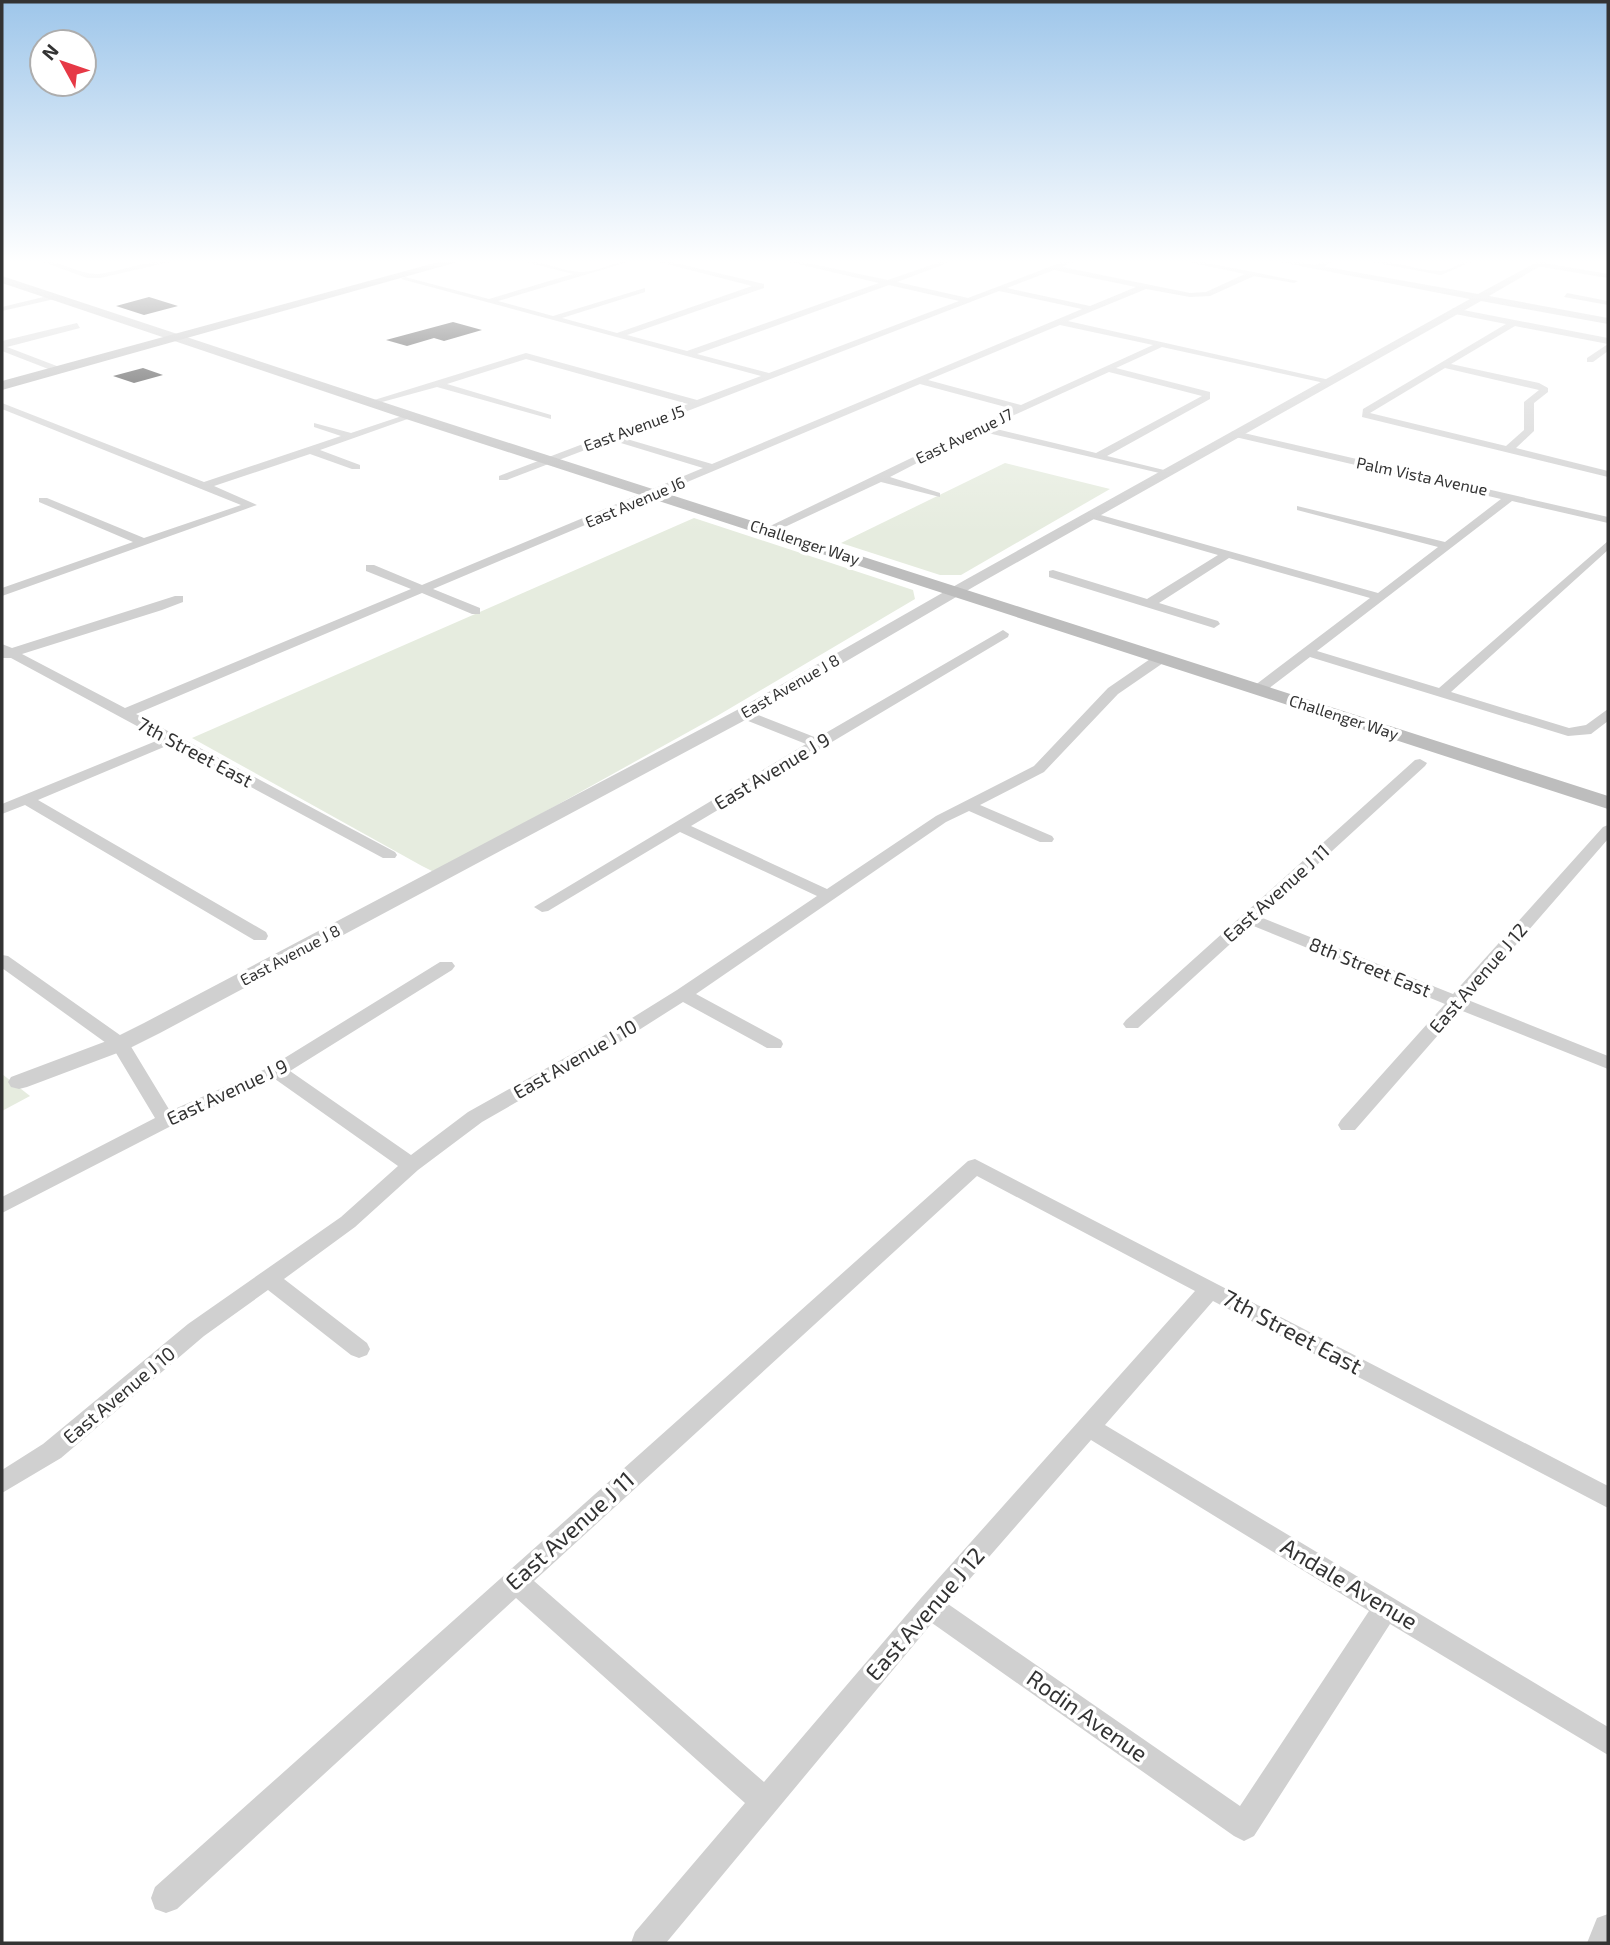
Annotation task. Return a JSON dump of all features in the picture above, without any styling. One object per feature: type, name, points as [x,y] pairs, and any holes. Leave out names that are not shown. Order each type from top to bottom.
[{"type":"main road","points":[[2,386],[127,352]]},
{"type":"main road","name":"Challenger Way","points":[[220,352],[411,416],[1608,803]]},
{"type":"street","points":[[12,352],[59,370]]},
{"type":"street","points":[[680,352],[770,376]]},
{"type":"street","points":[[688,354],[694,352]]},
{"type":"street","name":"East Avenue J5","points":[[503,478],[833,352]]},
{"type":"street","name":"East Avenue J6","points":[[124,714],[989,352]]},
{"type":"street","name":"East Avenue J7","points":[[770,530],[978,428],[1145,352]]},
{"type":"street","points":[[1192,352],[1329,381]]},
{"type":"street","name":"East Avenue J 8","points":[[19,1082],[120,1044],[743,714],[955,591],[1381,352]]},
{"type":"street","points":[[1466,352],[1366,411],[1365,415],[1608,474]]},
{"type":"street","points":[[1590,360],[1601,352]]},
{"type":"street","points":[[374,403],[526,356],[699,404]]},
{"type":"street","points":[[1444,365],[1536,385],[1545,390],[1530,402],[1529,431],[1508,450]]},
{"type":"street","points":[[1097,457],[1205,399],[1208,394],[1108,369]]},
{"type":"street","points":[[920,381],[1022,408]]},
{"type":"street","points":[[435,383],[548,417]]},
{"type":"street","points":[[2,406],[251,505],[2,592]]},
{"type":"street","points":[[204,486],[411,416]]},
{"type":"street","points":[[318,425],[349,436]]},
{"type":"street","points":[[978,428],[1164,473]]},
{"type":"street","name":"Palm Vista Avenue","points":[[1235,433],[1608,520]]},
{"type":"street","points":[[610,437],[715,468]]},
{"type":"street","points":[[310,450],[356,467]]},
{"type":"street","points":[[880,478],[936,495]]},
{"type":"street","points":[[1259,689],[1512,496]]},
{"type":"street","points":[[43,500],[145,543]]},
{"type":"street","points":[[1301,508],[1447,546]]},
{"type":"street","points":[[1090,515],[1380,597]]},
{"type":"street","points":[[1442,693],[1608,544]]},
{"type":"street","points":[[1148,604],[1227,554]]},
{"type":"street","points":[[370,568],[476,611]]},
{"type":"street","points":[[1053,574],[1213,624]]},
{"type":"street","points":[[2,578],[20,586]]},
{"type":"street","points":[[5,652],[124,619],[179,599]]},
{"type":"street","name":"East Avenue J 9","points":[[542,907],[1003,634]]},
{"type":"street","name":"7th Street East","points":[[5,652],[389,855]]},
{"type":"street","points":[[1308,652],[1568,732],[1582,733],[1593,730],[1608,713]]},
{"type":"street","name":"East Avenue J 10","points":[[2,1483],[52,1451],[196,1330],[348,1222],[411,1165],[475,1117],[602,1045],[683,994],[941,819],[1039,769],[1113,691],[1161,657]]},
{"type":"street","points":[[743,714],[818,744]]},
{"type":"street","points":[[2,809],[172,739]]},
{"type":"street","name":"East Avenue J 11","points":[[1132,1024],[1420,763]]},
{"type":"street","points":[[26,799],[260,936]]},
{"type":"street","points":[[968,805],[1046,839]]},
{"type":"street","points":[[679,826],[830,896]]},
{"type":"street","name":"East Avenue J 12","points":[[1348,1125],[1608,830]]},
{"type":"street","name":"8th Street East","points":[[1249,918],[1608,1063]]},
{"type":"street","points":[[2,960],[120,1044],[166,1121]]},
{"type":"street","name":"East Avenue J 9","points":[[2,1206],[166,1121],[277,1071],[446,966]]},
{"type":"street","points":[[683,994],[774,1044]]},
{"type":"street","points":[[277,1071],[411,1165]]},
{"type":"street","name":"7th Street East","points":[[975,1166],[1608,1499]]},
{"type":"street","name":"East Avenue J 11","points":[[166,1898],[975,1166]]},
{"type":"street","points":[[268,1279],[359,1349]]},
{"type":"street","name":"East Avenue J 12","points":[[646,1943],[930,1606],[1210,1289]]},
{"type":"street","name":"Andale Avenue","points":[[1089,1427],[1608,1742]]},
{"type":"street","points":[[515,1581],[765,1802]]},
{"type":"street","name":"Rodin Avenue","points":[[930,1606],[1244,1826],[1386,1607]]},
{"type":"street","points":[[1602,1943],[1608,1929]]},
{"type":"shaded area","points":[[1005,463],[1110,489],[961,575],[940,575],[841,543]]},
{"type":"shaded area","points":[[694,518],[913,590],[915,599],[717,716],[440,870],[432,871],[422,866],[192,738]]},
{"type":"shaded area","points":[[2,1074],[30,1096],[2,1111]]},
{"type":"building","points":[[143,368],[163,375],[134,383],[113,376]]}]
